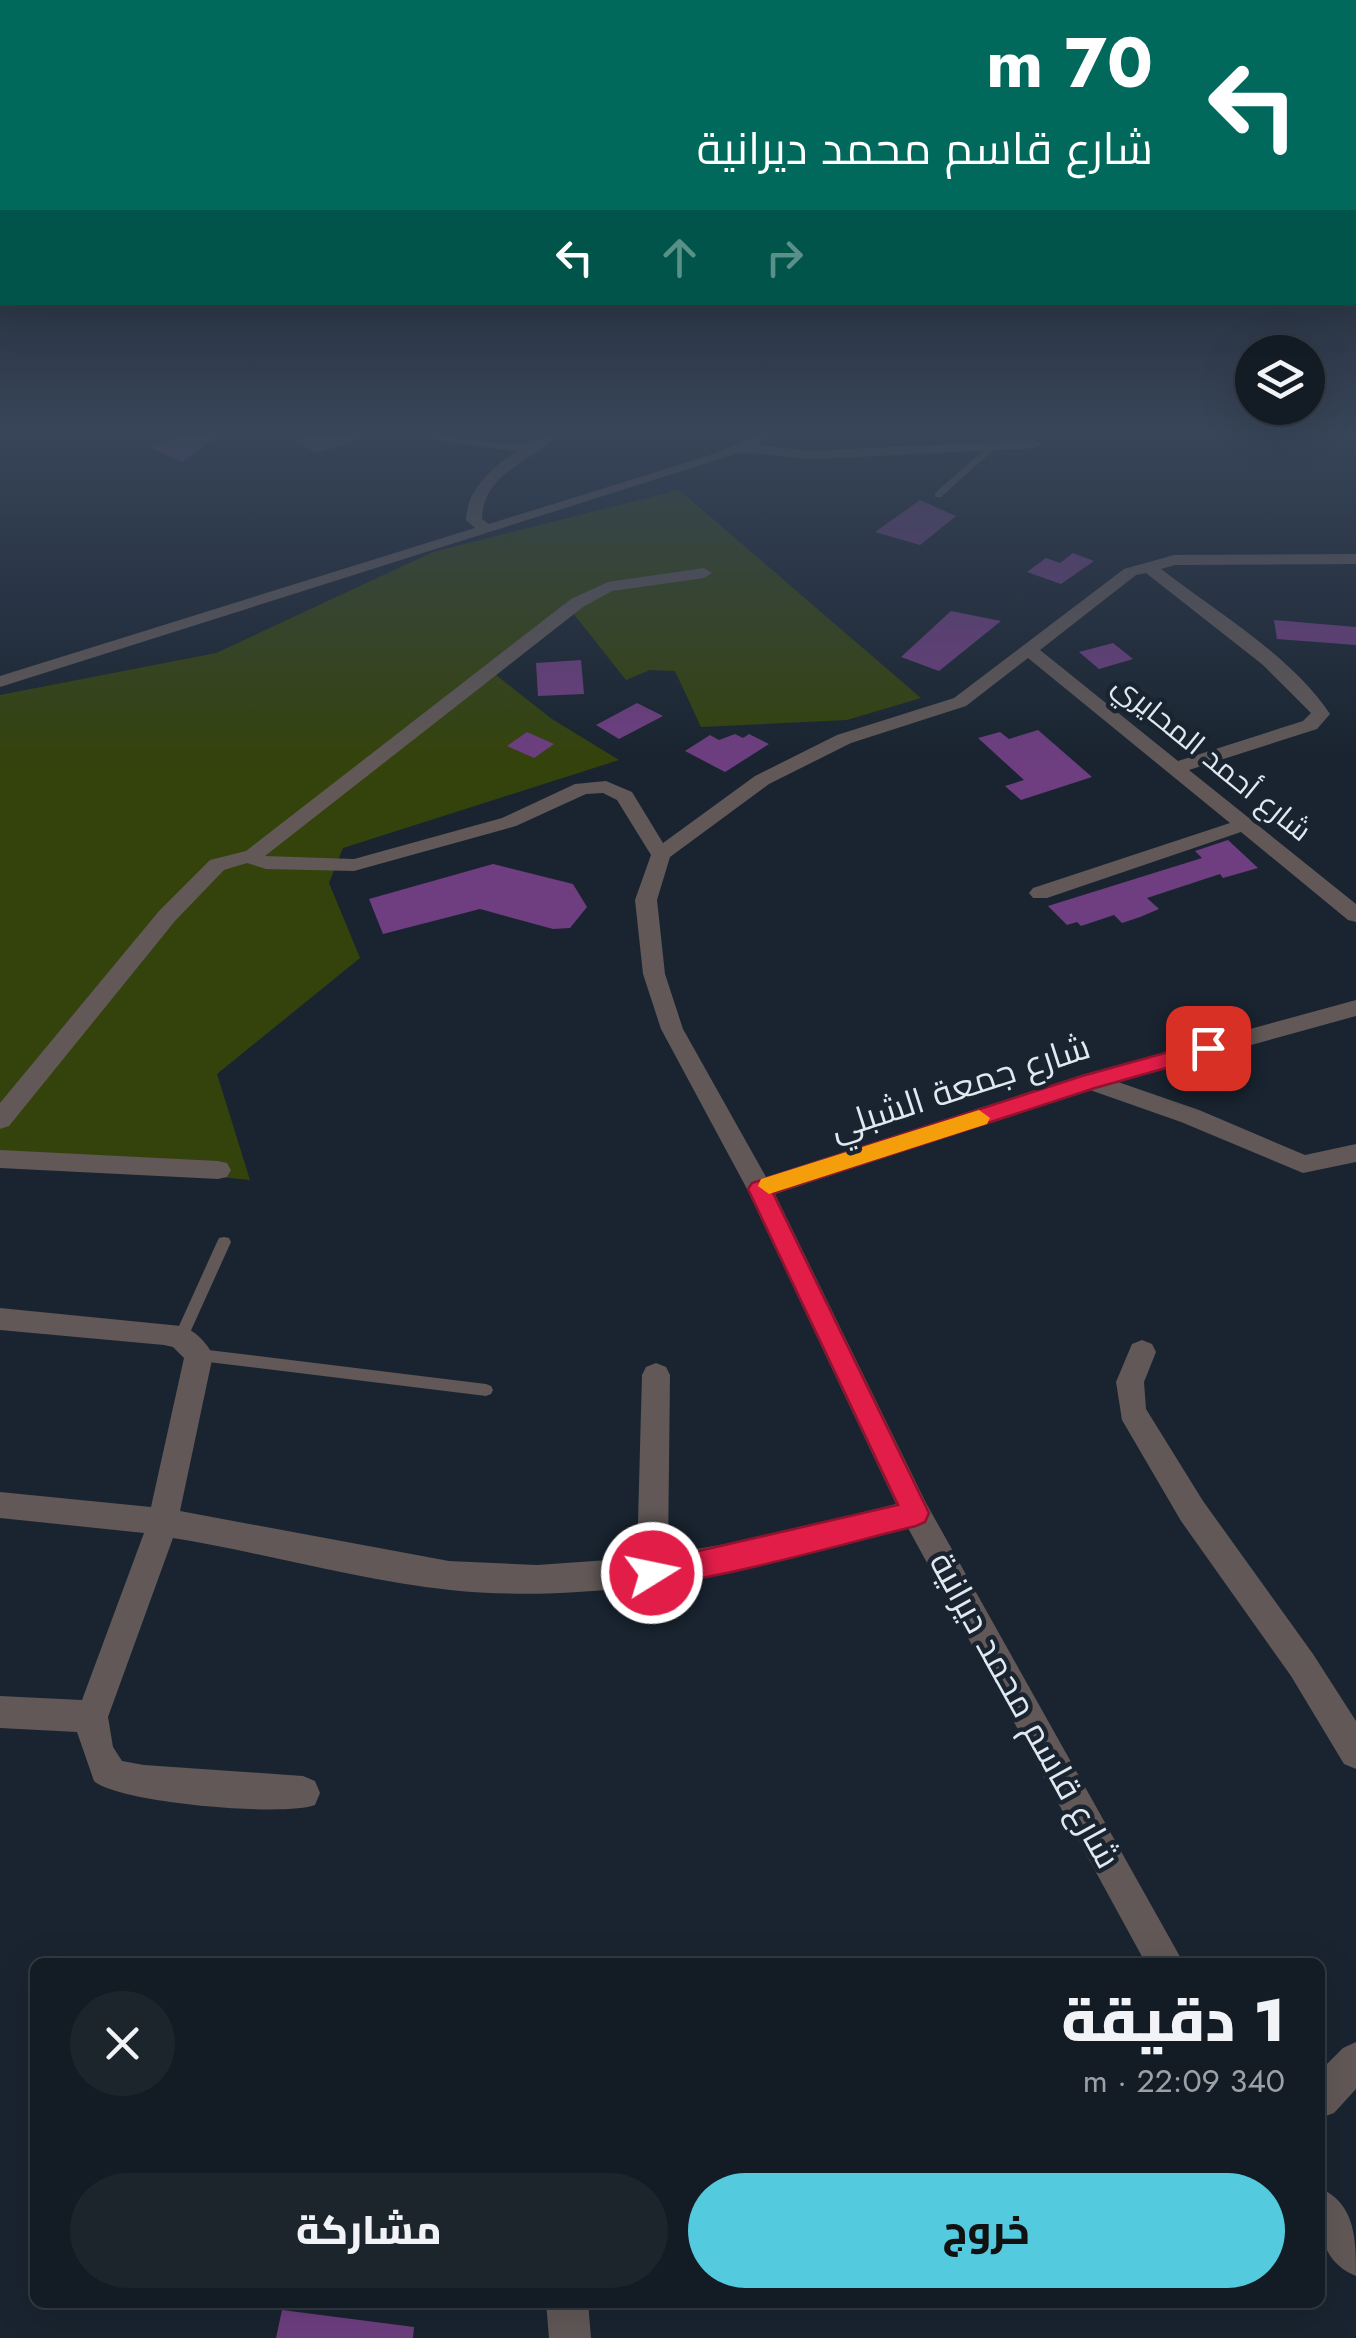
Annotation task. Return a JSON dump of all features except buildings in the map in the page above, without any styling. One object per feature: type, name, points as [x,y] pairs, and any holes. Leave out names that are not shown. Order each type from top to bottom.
[{"type":"street","points":[[0,682],[443,542]]},
{"type":"street","points":[[253,855],[266,864],[354,864],[488,829],[572,791],[597,786],[625,796],[646,836],[661,854],[781,768],[844,738],[960,702],[1110,584],[1146,565],[1174,560],[1266,557],[1356,559]]},
{"type":"street","points":[[1146,565],[1273,666],[1314,702],[1320,714],[1310,724],[1177,767]]},
{"type":"street","points":[[0,1120],[168,916],[218,865],[253,855],[577,602],[620,584],[704,573]]},
{"type":"street","name":"شارع أحمد المحايري","points":[[1028,649],[1356,915]]},
{"type":"street","points":[[1040,893],[1246,824]]},
{"type":"street","name":"شارع قاسم محمد ديرانية","points":[[661,854],[648,884],[646,900],[661,1002],[688,1061],[760,1189],[916,1513],[1162,1958]]},
{"type":"street","name":"شارع جمعة الشبلي","points":[[760,1189],[1090,1082],[1356,1008]]},
{"type":"street","points":[[1090,1082],[1190,1116],[1303,1164],[1322,1164],[1356,1154]]},
{"type":"street","points":[[0,1159],[218,1170]]},
{"type":"street","points":[[0,1319],[190,1346],[163,1523],[92,1716],[99,1753],[108,1770],[117,1777],[303,1793]]},
{"type":"street","points":[[1142,1352],[1130,1382],[1132,1411],[1192,1511],[1302,1665],[1356,1752]]},
{"type":"street","points":[[652,1573],[656,1375]]},
{"type":"street","points":[[0,1505],[163,1523],[478,1578],[584,1579],[710,1563],[916,1513]]},
{"type":"street","points":[[0,1712],[92,1716]]},
{"type":"street","points":[[1325,2094],[1356,2062]]},
{"type":"street","points":[[1325,2215],[1356,2256]]},
{"type":"street","points":[[568,2308],[570,2338]]},
{"type":"lane","points":[[224,1242],[190,1346],[486,1390]]},
{"type":"green space","points":[[472,542],[740,542],[921,698],[847,720],[701,727],[675,671],[650,670],[626,680],[569,608],[492,672],[552,719],[619,760],[343,848],[329,883],[360,958],[217,1074],[250,1180],[0,1155],[0,695],[216,653],[433,552]]},
{"type":"slow traffic","points":[[769,1186],[979,1118]]},
{"type":"route","points":[[652,1573],[710,1563],[916,1513],[760,1189],[1208,1048]]}]
